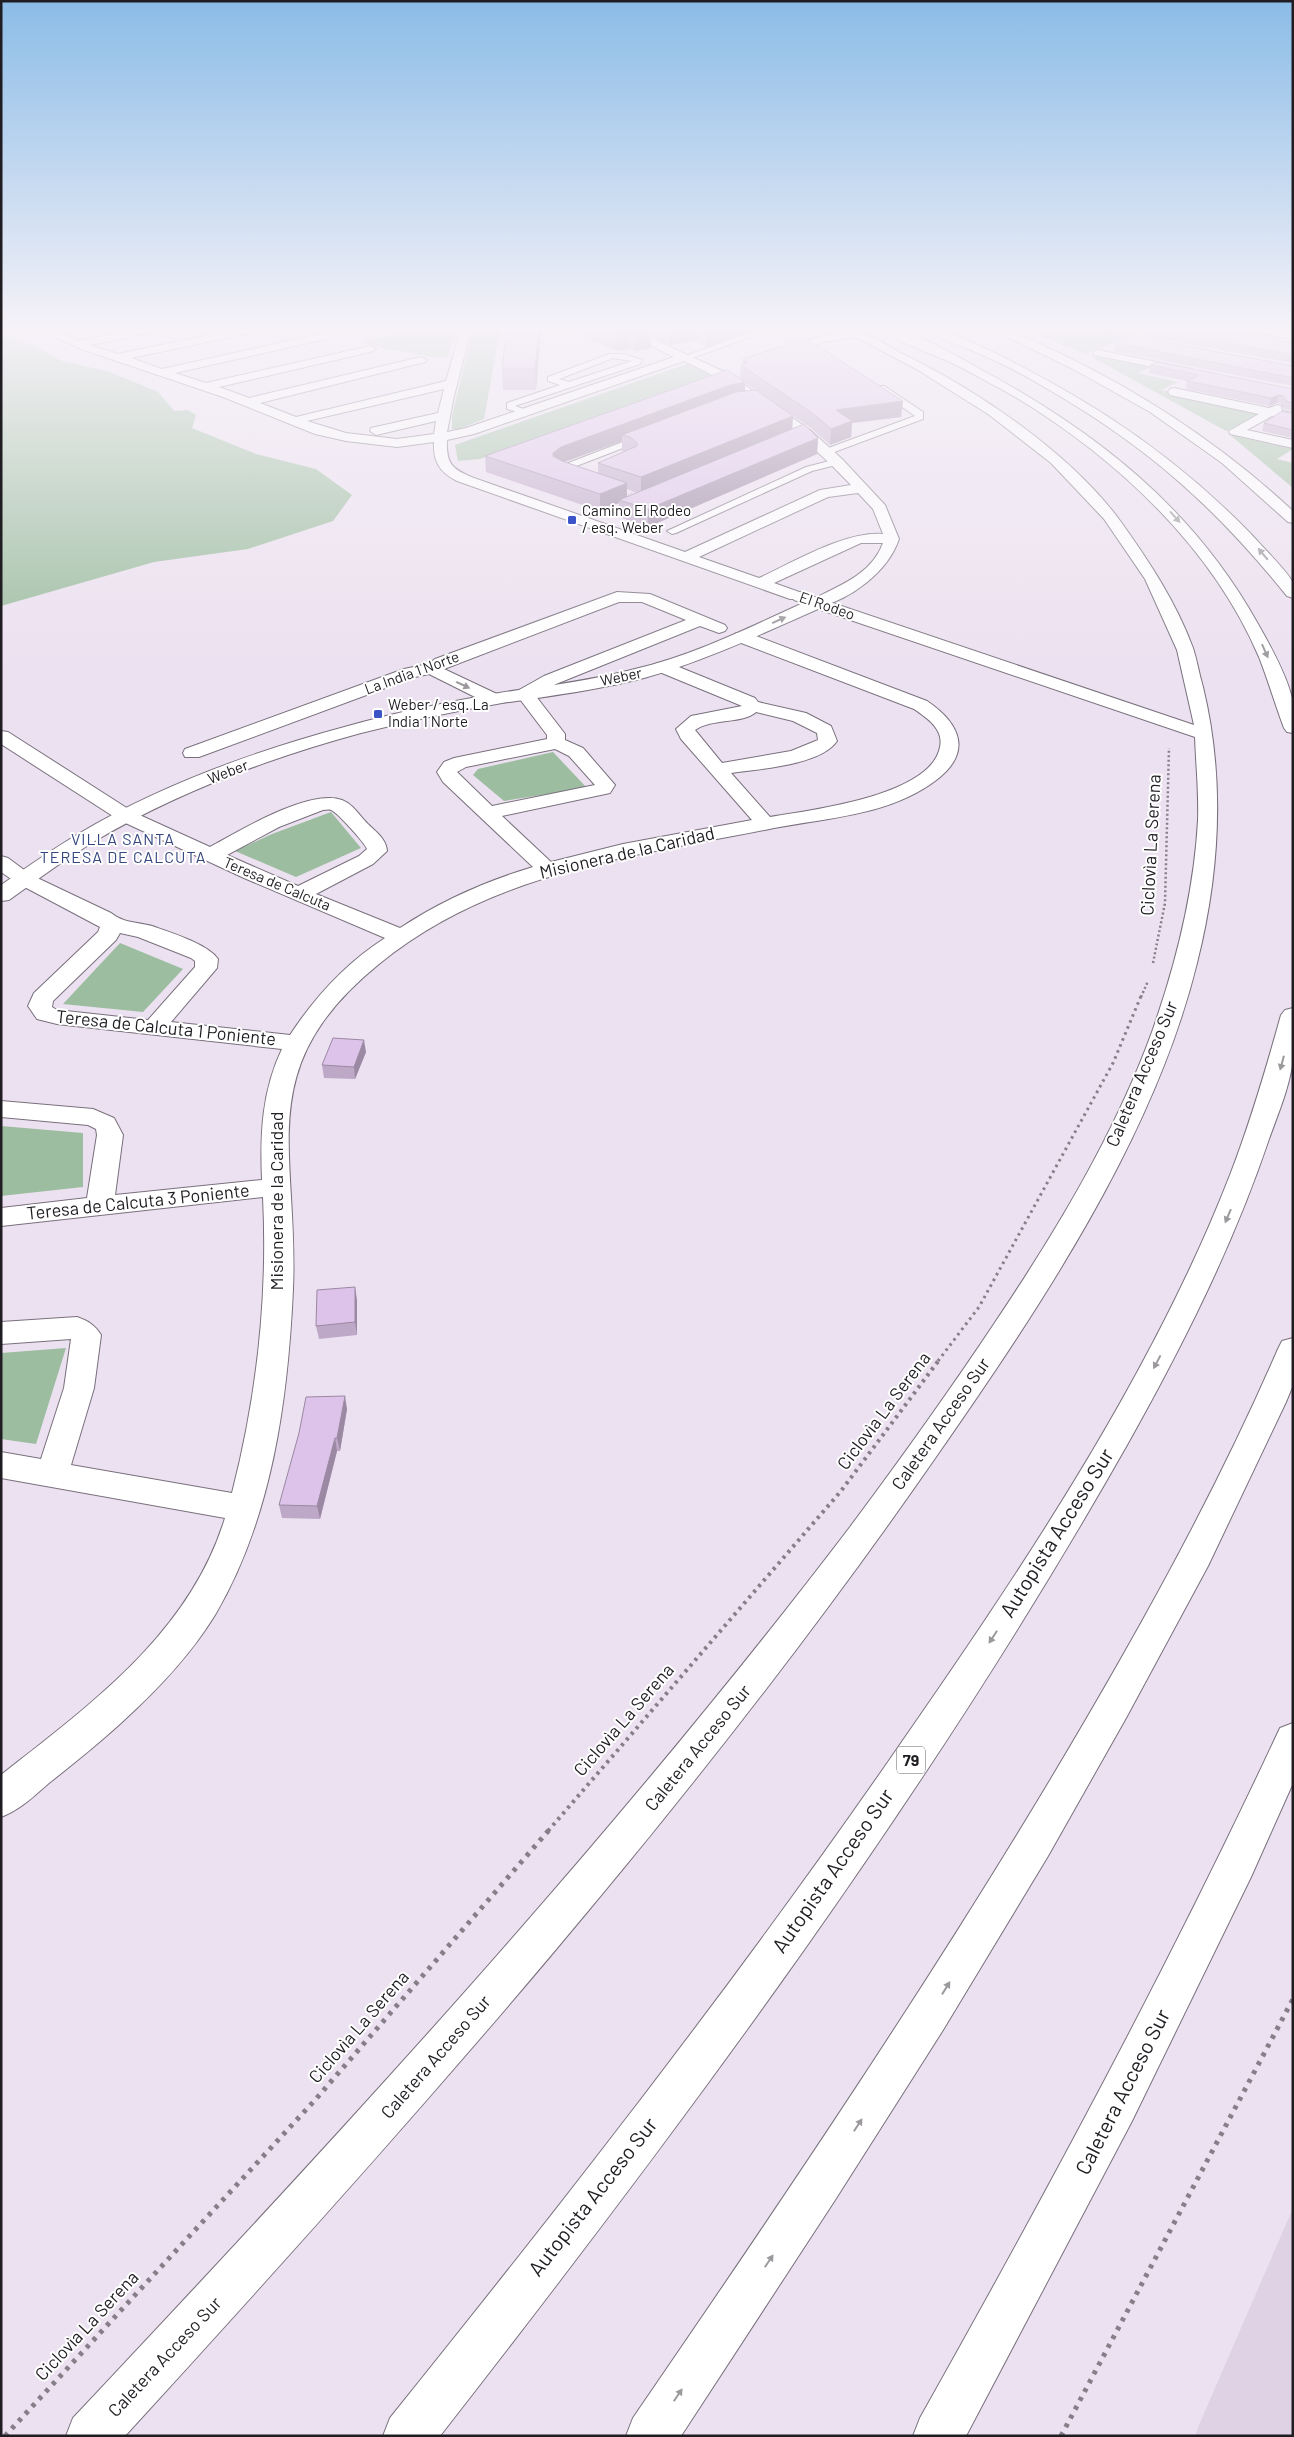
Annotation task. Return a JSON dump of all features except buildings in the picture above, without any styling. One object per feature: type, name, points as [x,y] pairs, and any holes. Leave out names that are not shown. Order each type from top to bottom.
[{"type":"main road","points":[[441,443],[441,461],[445,468],[453,473],[469,467]]},
{"type":"main road","points":[[799,443],[827,453]]},
{"type":"main road","points":[[761,583],[857,539],[869,537],[892,539],[880,508],[815,443]]},
{"type":"main road","name":"Caletera Acceso Sur","points":[[91,2436],[387,2114],[641,1818],[743,1692],[852,1551],[942,1427],[1015,1317],[1100,1173],[1146,1075],[1176,994],[1190,945],[1206,856],[1208,793],[1204,734],[1190,668],[1171,615],[1146,567],[1097,501],[1036,443]]},
{"type":"main road","points":[[1092,443],[1154,495],[1204,551],[1244,610],[1273,669],[1293,728]]},
{"type":"main road","points":[[1141,443],[1160,456],[1226,514],[1261,552],[1293,593]]},
{"type":"main road","points":[[1202,443],[1226,460],[1293,519]]},
{"type":"main road","name":"El Rodeo","points":[[453,473],[796,596],[1204,734]]},
{"type":"main road","points":[[686,557],[825,494],[862,488]]},
{"type":"main road","points":[[588,523],[610,514]]},
{"type":"main road","name":"Weber","points":[[1,895],[56,857],[126,816],[225,772],[271,756],[364,727],[494,699],[601,682],[663,667],[732,628],[817,603],[870,574],[883,561],[892,539]]},
{"type":"main road","name":"Misionera de la Caridad","points":[[1,1799],[111,1709],[148,1676],[178,1642],[203,1604],[223,1567],[243,1508],[259,1446],[276,1327],[280,1272],[275,1115],[278,1094],[297,1042],[314,1016],[341,986],[400,936],[424,921],[477,895],[547,869],[611,853],[863,804],[900,792],[937,770],[948,754],[950,737],[947,730],[937,715],[918,703],[732,628],[700,620],[649,599],[631,596]]},
{"type":"main road","name":"La India 1 Norte","points":[[225,772],[192,753],[410,673],[434,668],[441,663],[612,598],[631,596]]},
{"type":"main road","points":[[773,605],[796,596]]},
{"type":"main road","points":[[555,742],[556,734],[525,694],[550,680],[700,620]]},
{"type":"main road","points":[[663,667],[749,702],[752,706],[782,712],[815,724],[828,734],[828,741],[813,752],[718,769]]},
{"type":"main road","points":[[434,668],[439,673],[494,699]]},
{"type":"main road","points":[[752,706],[747,711],[697,720],[687,725],[686,732],[766,824]]},
{"type":"main road","name":"Teresa de Calcuta","points":[[1,736],[126,816],[210,856],[400,936]]},
{"type":"main road","points":[[547,869],[450,778],[448,769],[461,762],[547,746],[555,742]]},
{"type":"main road","points":[[488,813],[603,789],[605,785],[576,752],[555,742]]},
{"type":"main road","points":[[210,856],[247,836],[301,811],[323,803],[338,806],[374,843],[377,851],[366,860],[299,894]]},
{"type":"main road","points":[[1,862],[24,879],[104,918],[112,925],[144,931],[199,953],[207,959],[206,968],[154,1027]]},
{"type":"main road","name":"Teresa de Calcuta 1 Poniente","points":[[112,925],[108,935],[42,998],[39,1009],[57,1017],[297,1042]]},
{"type":"main road","name":"Autopista Acceso Sur","points":[[408,2436],[651,2122],[818,1894],[950,1703],[1055,1539],[1120,1430],[1173,1332],[1216,1242],[1243,1179],[1265,1120],[1293,1015]]},
{"type":"main road","points":[[1,1109],[93,1117],[105,1122],[110,1128],[110,1135],[100,1206]]},
{"type":"main road","name":"Teresa de Calcuta 3 Poniente","points":[[1,1216],[276,1187]]},
{"type":"main road","points":[[1,1334],[77,1328],[86,1335],[79,1387],[68,1429],[52,1474]]},
{"type":"main road","points":[[651,2436],[803,2209],[948,1985],[1054,1810],[1142,1657],[1213,1524],[1268,1409],[1293,1348]]},
{"type":"main road","points":[[1,1465],[243,1508]]},
{"type":"main road","name":"Caletera Acceso Sur","points":[[938,2436],[1030,2270],[1111,2116],[1218,1903],[1293,1740]]},
{"type":"lane","points":[[628,492],[561,472],[565,467],[631,443]]},
{"type":"lane","points":[[672,531],[809,468],[827,453],[852,443]]},
{"type":"lane","points":[[606,452],[620,455]]},
{"type":"path","name":"Ciclovìa La Serena","points":[[1152,964],[1165,902],[1170,735],[1152,728],[1161,721]]},
{"type":"path","name":"Ciclovìa La Serena","points":[[5,2436],[314,2100],[841,1491],[978,1307],[1113,1063],[1150,973]]},
{"type":"path","points":[[1061,2436],[1293,1999]]},
{"type":"shaded area","points":[[1293,2208],[1293,2436],[1195,2436],[1199,2425]]},
{"type":"green space","points":[[1,443],[228,443],[256,454],[316,469],[352,495],[333,521],[248,549],[154,562],[1,606]]},
{"type":"green space","points":[[462,443],[525,443],[480,459],[458,461],[455,445]]},
{"type":"green space","points":[[1239,443],[1265,443],[1293,449],[1277,459],[1293,463],[1293,488]]},
{"type":"green space","points":[[553,752],[587,788],[504,801],[473,775],[478,769]]},
{"type":"green space","points":[[331,812],[361,848],[296,877],[235,851],[272,834]]},
{"type":"green space","points":[[120,943],[183,969],[143,1012],[63,1004]]},
{"type":"green space","points":[[1,1126],[83,1133],[83,1187],[1,1196]]},
{"type":"green space","points":[[66,1348],[36,1444],[1,1439],[1,1353]]},
{"type":"place","name":"Camino El Rodeo / esq. Weber","points":[[572,520]]},
{"type":"place","name":"Weber / esq. La India 1 Norte","points":[[378,714]]},
{"type":"district","name":"VILLA SANTA TERESA DE CALCUTA","points":[[123,848]]}]
